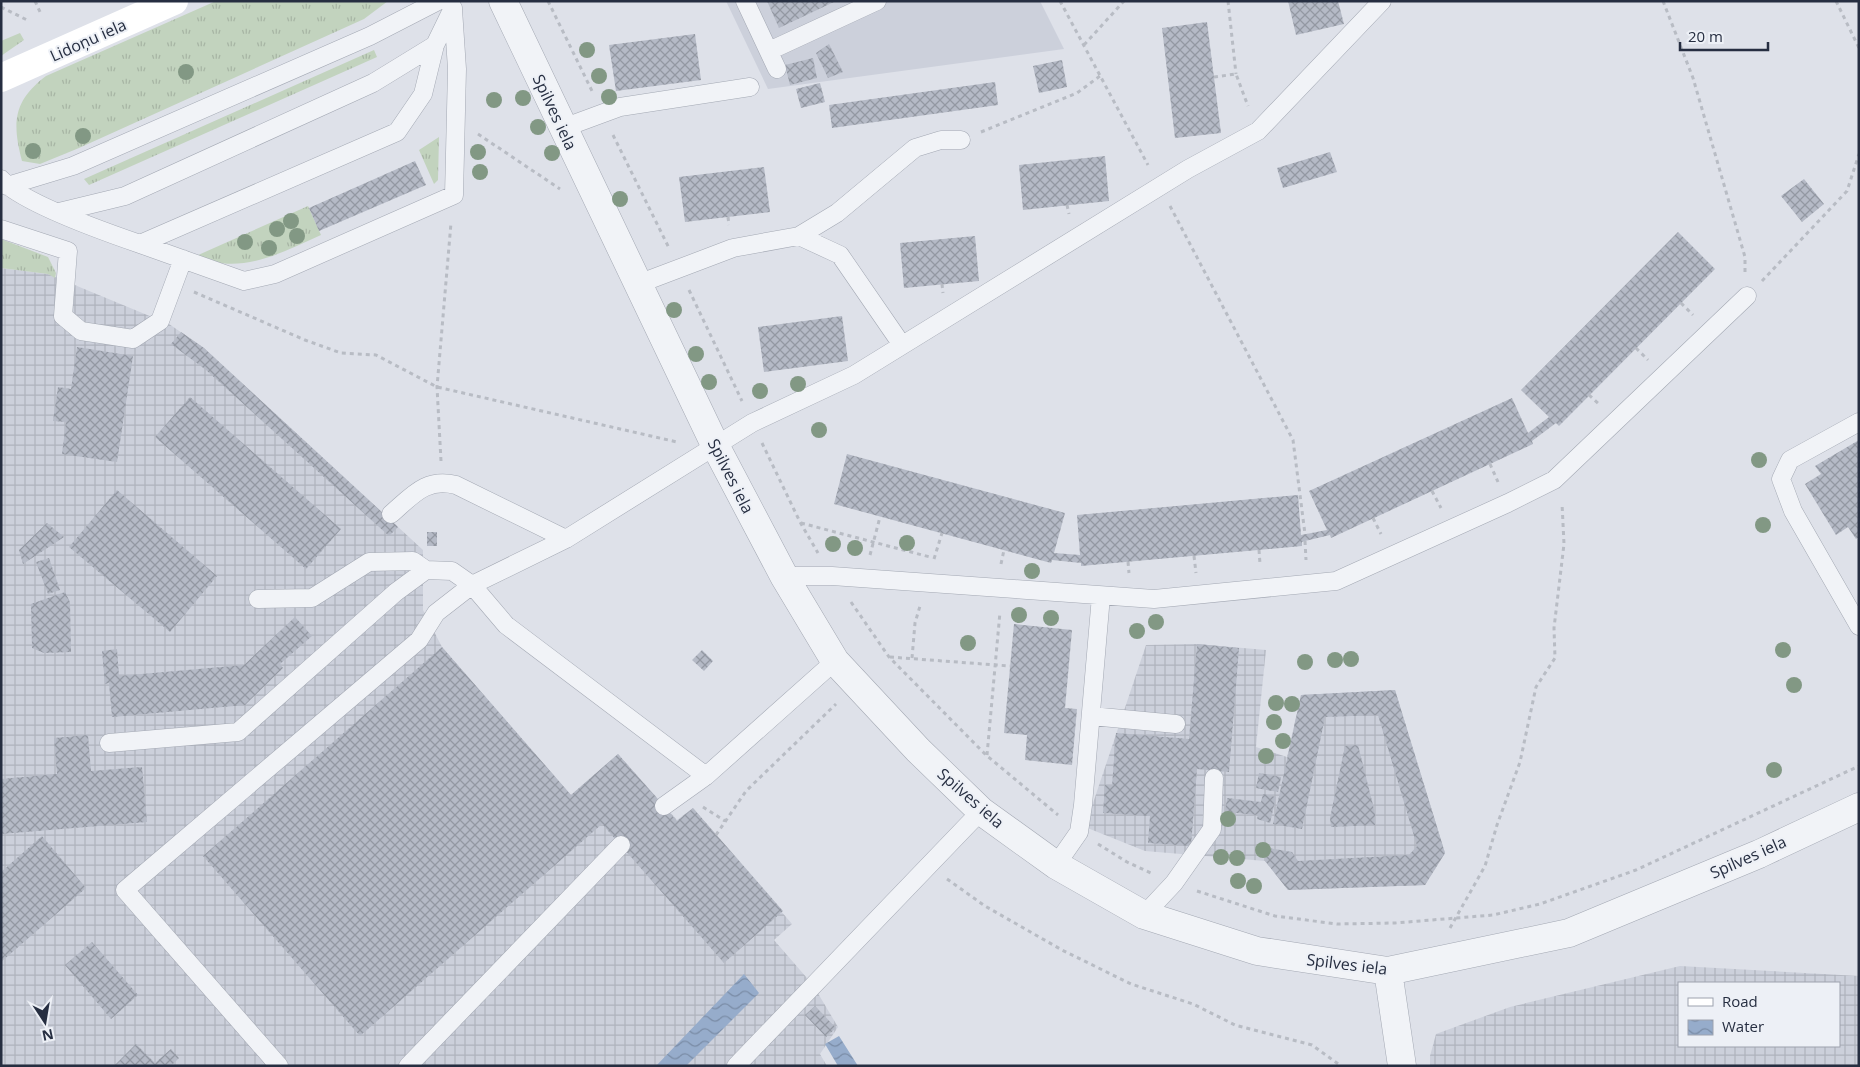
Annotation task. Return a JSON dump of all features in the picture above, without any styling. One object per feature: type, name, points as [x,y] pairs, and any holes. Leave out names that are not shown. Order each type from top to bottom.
[{"type":"street","name":"Lidoņu iela","points":[[3,81],[174,1]]},
{"type":"street","name":"Spilves iela","points":[[503,1],[716,447],[784,576],[835,661],[918,750],[981,811],[1056,865],[1144,915],[1258,951],[1388,971],[1569,933],[1759,854],[1859,807]]},
{"type":"street","points":[[1388,971],[1402,1066]]},
{"type":"lane","points":[[745,1],[777,70]]},
{"type":"lane","points":[[769,51],[877,1]]},
{"type":"lane","points":[[279,1066],[125,890],[419,640],[436,613],[472,585],[566,539],[752,423],[854,375],[1160,187],[1258,131],[1382,1]]},
{"type":"lane","points":[[140,244],[397,132],[423,94],[435,45],[448,4]]},
{"type":"lane","points":[[4,183],[59,212],[140,244],[244,281],[275,274],[454,195],[457,69],[448,4]]},
{"type":"lane","points":[[4,183],[73,166],[370,36],[448,4]]},
{"type":"lane","points":[[59,212],[125,196],[373,83],[435,45]]},
{"type":"lane","points":[[563,128],[620,107],[750,87]]},
{"type":"lane","points":[[638,284],[733,248],[799,236],[837,213],[915,148],[941,140],[961,140]]},
{"type":"lane","points":[[1,229],[68,251],[64,316],[81,330],[133,339],[160,321],[183,260]]},
{"type":"lane","points":[[799,236],[840,256],[902,345]]},
{"type":"lane","points":[[784,576],[864,578],[1154,599],[1336,580],[1508,504],[1554,480],[1746,296]]},
{"type":"lane","points":[[1859,422],[1790,460],[1782,479],[1793,511],[1859,626]]},
{"type":"lane","points":[[391,514],[422,488],[442,482],[456,486],[566,539]]},
{"type":"lane","points":[[258,599],[312,598],[369,562],[413,561],[426,570],[452,572],[472,585],[506,625],[706,776]]},
{"type":"lane","points":[[109,743],[238,732],[396,592],[426,570]]},
{"type":"lane","points":[[1056,865],[1079,832],[1101,596]]},
{"type":"lane","points":[[664,806],[706,776],[835,661]]},
{"type":"lane","points":[[1091,716],[1176,724]]},
{"type":"lane","points":[[1144,915],[1174,882],[1212,829],[1214,778]]},
{"type":"lane","points":[[736,1066],[981,811]]},
{"type":"lane","points":[[408,1066],[621,845]]},
{"type":"path","points":[[35,1],[41,14]]},
{"type":"path","points":[[1060,1],[1293,440],[1305,534]]},
{"type":"path","points":[[1084,46],[1124,1]]},
{"type":"path","points":[[1228,1],[1236,74],[1258,131]]},
{"type":"path","points":[[1663,1],[1693,78],[1745,258],[1746,296]]},
{"type":"path","points":[[1836,1],[1859,48]]},
{"type":"path","points":[[1,7],[27,20]]},
{"type":"path","points":[[1214,77],[1236,74]]},
{"type":"path","points":[[961,140],[1077,93],[1100,76]]},
{"type":"path","points":[[456,128],[475,132],[565,193]]},
{"type":"path","points":[[1746,296],[1847,192],[1859,154]]},
{"type":"path","points":[[442,482],[436,386],[454,195]]},
{"type":"path","points":[[177,278],[191,291],[305,340],[341,353],[376,355],[436,386],[674,442],[716,447]]},
{"type":"path","points":[[1437,961],[1454,919],[1485,866],[1497,825],[1520,762],[1536,686],[1555,658],[1554,628],[1564,544],[1562,495]]},
{"type":"path","points":[[864,578],[880,516]]},
{"type":"path","points":[[800,522],[944,561]]},
{"type":"path","points":[[986,755],[998,648]]},
{"type":"path","points":[[889,656],[1010,666]]},
{"type":"path","points":[[716,835],[746,791],[856,684]]},
{"type":"path","points":[[928,866],[985,906],[1062,950],[1131,984],[1193,1004],[1235,1025],[1312,1046],[1341,1066]]},
{"type":"shaded area","points":[[726,1],[1040,1],[1064,49],[768,89]]},
{"type":"shaded area","points":[[1,268],[48,274],[169,324],[204,348],[423,550],[423,610],[442,647],[571,795],[618,754],[677,820],[693,808],[792,924],[774,940],[813,985],[838,1027],[820,1054],[827,1066],[1,1066]]},
{"type":"shaded area","points":[[1197,644],[1266,650],[1256,747],[1287,757],[1301,695],[1395,690],[1445,853],[1425,885],[1288,890],[1265,861],[1145,851],[1085,827],[1146,645]]},
{"type":"shaded area","points":[[1680,966],[1859,976],[1859,1066],[1430,1066],[1430,1056],[1436,1034],[1510,1007]]},
{"type":"green space","points":[[216,1],[388,1],[364,19],[79,148],[40,164],[22,161],[16,124],[21,104],[35,85],[46,76]]},
{"type":"green space","points":[[20,33],[24,40],[1,56],[1,41]]},
{"type":"green space","points":[[374,50],[377,57],[89,185],[84,179]]},
{"type":"green space","points":[[439,137],[438,180],[434,184],[419,150]]},
{"type":"green space","points":[[308,206],[321,235],[291,249],[260,260],[244,263],[212,262],[196,256]]},
{"type":"green space","points":[[1,239],[48,257],[56,273],[55,278],[48,274],[1,268]]},
{"type":"water","points":[[744,974],[759,993],[686,1066],[656,1066]]},
{"type":"water","points":[[839,1036],[858,1066],[838,1066],[825,1044]]},
{"type":"building","points":[[767,1],[836,1],[779,28]]},
{"type":"building","points":[[1288,1],[1338,1],[1344,24],[1296,35]]},
{"type":"building","points":[[1207,22],[1221,133],[1175,138],[1162,28]]},
{"type":"building","points":[[695,34],[701,80],[616,91],[609,45]]},
{"type":"building","points":[[829,44],[843,72],[828,78],[816,53]]},
{"type":"building","points":[[813,58],[817,78],[790,85],[785,65]]},
{"type":"building","points":[[1062,60],[1067,87],[1039,93],[1033,66]]},
{"type":"building","points":[[995,82],[998,105],[832,128],[829,105]]},
{"type":"building","points":[[820,83],[825,102],[801,108],[796,89]]},
{"type":"building","points":[[1330,152],[1337,172],[1283,188],[1277,168]]},
{"type":"building","points":[[1105,156],[1109,201],[1023,210],[1019,165]]},
{"type":"building","points":[[415,161],[426,185],[319,231],[309,208]]},
{"type":"building","points":[[764,167],[770,212],[685,222],[679,177]]},
{"type":"building","points":[[1804,179],[1824,204],[1802,222],[1781,196]]},
{"type":"building","points":[[1678,232],[1715,269],[1559,426],[1556,423],[1532,441],[1533,444],[1331,538],[1330,535],[1305,541],[1302,542],[1302,546],[1081,566],[1081,563],[1052,560],[1051,563],[834,504],[847,454],[1065,513],[1054,553],[1080,555],[1077,515],[1298,495],[1301,535],[1327,530],[1309,491],[1512,398],[1528,433],[1549,417],[1521,390]]},
{"type":"building","points":[[975,236],[979,281],[904,288],[900,243]]},
{"type":"building","points":[[842,316],[848,361],[764,372],[758,327]]},
{"type":"building","points":[[181,332],[204,348],[398,527],[389,536],[206,370],[171,344]]},
{"type":"building","points":[[77,347],[133,356],[117,462],[62,454],[66,422],[53,421],[58,387],[71,389]]},
{"type":"building","points":[[190,397],[341,529],[306,569],[155,437]]},
{"type":"building","points":[[1859,440],[1859,537],[1856,539],[1848,527],[1836,535],[1805,484],[1821,474],[1815,466]]},
{"type":"building","points":[[117,490],[217,576],[170,632],[69,547]]},
{"type":"building","points":[[47,523],[64,537],[23,564],[19,550]]},
{"type":"building","points":[[427,532],[437,532],[437,546],[427,546]]},
{"type":"building","points":[[49,558],[60,590],[48,594],[36,562]]},
{"type":"building","points":[[65,592],[70,602],[71,652],[44,653],[32,648],[31,604]]},
{"type":"building","points":[[295,617],[312,636],[280,664],[283,668],[245,705],[112,717],[109,683],[105,684],[102,651],[117,649],[119,676],[244,665]]},
{"type":"building","points":[[1014,624],[1072,630],[1065,708],[1077,709],[1072,765],[1025,760],[1027,735],[1004,733]]},
{"type":"building","points":[[1197,644],[1239,648],[1229,772],[1197,769],[1191,846],[1148,843],[1150,816],[1103,813],[1105,785],[1112,786],[1116,733],[1189,739]]},
{"type":"building","points":[[442,647],[571,795],[618,754],[677,821],[693,808],[783,911],[724,963],[602,824],[360,1036],[203,856]]},
{"type":"building","points":[[702,650],[713,661],[704,671],[692,660]]},
{"type":"building","points":[[1395,690],[1445,853],[1425,885],[1288,890],[1265,861],[1268,848],[1292,852],[1298,861],[1409,855],[1417,846],[1378,715],[1325,717],[1302,829],[1273,824],[1301,695]]},
{"type":"building","points":[[88,735],[91,771],[142,767],[147,822],[1,834],[1,779],[57,774],[54,738]]},
{"type":"building","points":[[1358,745],[1375,813],[1375,825],[1331,827],[1330,818],[1345,746]]},
{"type":"building","points":[[1259,773],[1281,777],[1278,792],[1256,788]]},
{"type":"building","points":[[1263,794],[1276,797],[1270,823],[1257,819],[1258,815],[1225,812],[1227,798],[1261,802]]},
{"type":"building","points":[[42,836],[86,888],[1,962],[1,872]]},
{"type":"building","points":[[92,942],[138,995],[111,1019],[65,965]]},
{"type":"building","points":[[815,1006],[836,1028],[826,1037],[805,1015]]},
{"type":"building","points":[[136,1044],[155,1063],[171,1049],[179,1058],[171,1066],[114,1066]]}]
